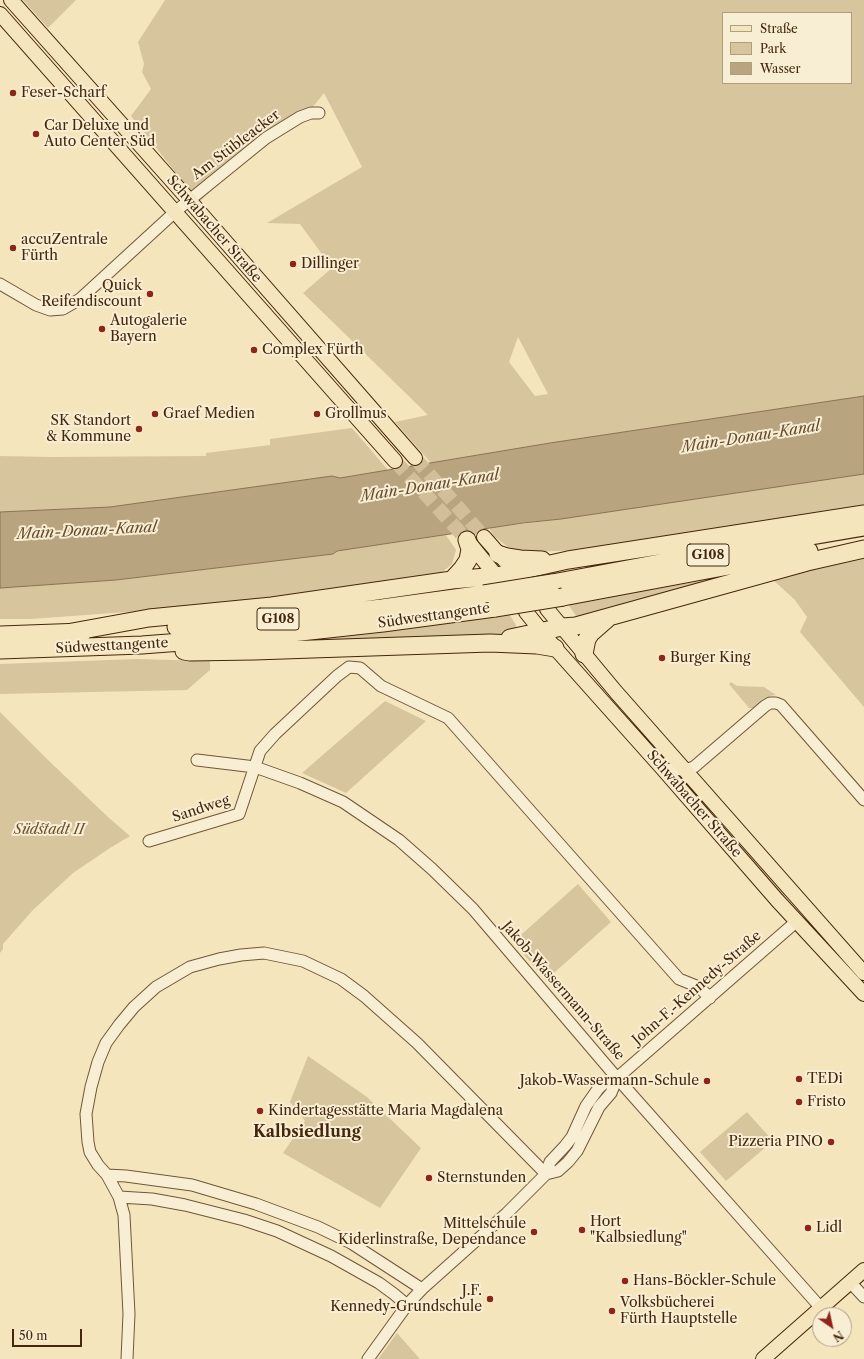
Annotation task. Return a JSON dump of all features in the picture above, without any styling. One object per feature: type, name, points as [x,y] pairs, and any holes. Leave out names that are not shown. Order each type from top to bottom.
[{"type":"highway","points":[[72,632],[149,618],[272,606],[452,580],[509,578],[568,560],[864,514]]},
{"type":"highway","name":"Südwesttangente","points":[[0,635],[151,629],[275,620],[382,608],[552,583],[864,527]]},
{"type":"highway","points":[[452,580],[468,560],[470,549],[467,540]]},
{"type":"highway","name":"Südwesttangente","points":[[0,650],[142,645],[273,635],[383,623],[563,597],[864,541]]},
{"type":"highway","points":[[490,643],[562,627],[576,626],[807,562],[864,549]]},
{"type":"highway","points":[[498,554],[520,559],[568,560]]},
{"type":"highway","points":[[584,654],[587,639],[599,625],[609,617]]},
{"type":"highway","points":[[142,645],[190,652],[490,643],[537,645],[555,648]]},
{"type":"main road","name":"Schwabacher Straße","points":[[11,0],[415,458]]},
{"type":"main road","name":"Schwabacher Straße","points":[[0,14],[176,211],[395,461]]},
{"type":"main road","points":[[484,537],[498,554],[509,578]]},
{"type":"main road","points":[[467,540],[509,578]]},
{"type":"main road","name":"Schwabacher Straße","points":[[547,610],[685,770],[864,973]]},
{"type":"main road","name":"Schwabacher Straße","points":[[526,612],[555,648],[797,921],[864,994]]},
{"type":"main road","points":[[822,1307],[864,1270]]},
{"type":"main road","points":[[763,1359],[812,1316]]},
{"type":"street","name":"Am Stübleacker","points":[[0,284],[50,310],[63,309],[80,300],[176,211],[266,138],[300,117],[311,113],[319,113]]},
{"type":"street","points":[[254,767],[260,751],[292,718],[343,672],[350,667],[360,668],[380,686],[448,718],[678,978],[699,987],[710,998]]},
{"type":"street","points":[[663,769],[685,770],[694,767],[765,706],[770,703],[776,703],[781,705],[864,800]]},
{"type":"street","name":"Jakob-Wassermann-Straße","points":[[197,760],[254,767],[300,783],[343,802],[399,840],[432,869],[473,909],[617,1078],[820,1307]]},
{"type":"street","name":"Sandweg","points":[[149,841],[239,814],[254,767]]},
{"type":"street","name":"John-F.-Kennedy-Straße","points":[[368,1359],[407,1305],[422,1289],[507,1213],[546,1174],[558,1171],[568,1162],[577,1151],[600,1107],[611,1092],[617,1078],[797,921]]},
{"type":"street","points":[[127,1359],[129,1314],[124,1215],[118,1197],[107,1175],[98,1165],[90,1152],[86,1114],[98,1062],[106,1043],[134,1007],[156,987],[190,967],[219,959],[264,953],[303,961],[341,979],[417,1043],[546,1174]]},
{"type":"street","points":[[107,1175],[126,1176],[192,1186],[256,1204],[318,1227],[351,1243],[422,1289]]},
{"type":"street","points":[[118,1197],[152,1199],[185,1205],[276,1230],[331,1256],[379,1283],[407,1305]]},
{"type":"street","points":[[850,1282],[864,1297]]},
{"type":"green space","points":[[23,0],[76,0],[48,28]]},
{"type":"green space","points":[[165,0],[864,0],[864,396],[550,443],[431,463],[395,422],[428,415],[303,293],[332,268],[300,224],[267,223],[362,167],[324,93],[304,118],[235,169],[199,202],[131,116],[151,89],[142,72],[144,64],[138,42]],"holes":[[[518,337],[548,394],[535,396],[509,362]]]},
{"type":"green space","points":[[352,428],[388,470],[340,478],[332,476],[110,507],[0,512],[0,456],[206,456],[206,453],[270,445],[270,439]]},
{"type":"green space","points":[[864,474],[864,509],[583,550],[530,552],[509,548],[494,536],[489,528],[561,519]]},
{"type":"green space","points":[[446,535],[456,550],[452,564],[441,573],[428,577],[209,606],[31,619],[0,619],[0,588],[116,580],[333,554],[337,551]]},
{"type":"green space","points":[[864,556],[864,707],[800,632],[807,617],[795,600],[771,578]]},
{"type":"green space","points":[[701,581],[703,583],[578,619],[568,604]]},
{"type":"green space","points":[[509,614],[516,625],[515,630],[498,636],[232,645],[379,633]]},
{"type":"green space","points":[[137,659],[210,661],[210,670],[187,690],[0,694],[0,664]]},
{"type":"green space","points":[[731,682],[737,686],[764,687],[776,695],[770,696],[754,708],[749,708],[729,684]]},
{"type":"green space","points":[[385,701],[426,721],[346,793],[302,773]]},
{"type":"green space","name":"Südstadt II","points":[[0,712],[49,761],[130,836],[73,873],[32,911],[3,944],[3,949],[0,953]]},
{"type":"green space","points":[[673,773],[681,775],[787,894],[782,898]]},
{"type":"green space","points":[[578,884],[611,922],[546,980],[513,942]]},
{"type":"green space","points":[[308,1056],[367,1097],[421,1148],[380,1208],[283,1153],[305,1121],[290,1102]]},
{"type":"green space","points":[[747,1112],[773,1141],[726,1181],[700,1152]]},
{"type":"green space","points":[[397,1333],[420,1359],[378,1359]]},
{"type":"water","name":"Main-Donau-Kanal","points":[[864,396],[864,474],[337,551],[333,554],[116,580],[0,588],[0,512],[110,507],[332,476],[340,478],[550,443]]},
{"type":"tunnel","points":[[415,458],[484,537]]},
{"type":"tunnel","points":[[395,461],[467,540]]},
{"type":"place","name":"Feser-Scharf","points":[[13,93]]},
{"type":"place","name":"Car Deluxe und Auto Center Süd","points":[[36,134]]},
{"type":"place","name":"accuZentrale Fürth","points":[[13,248]]},
{"type":"place","name":"Dillinger","points":[[293,264]]},
{"type":"place","name":"Quick Reifendiscount","points":[[150,294]]},
{"type":"place","name":"Autogalerie Bayern","points":[[102,329]]},
{"type":"place","name":"Complex Fürth","points":[[254,350]]},
{"type":"place","name":"Graef Medien","points":[[155,414]]},
{"type":"place","name":"Grollmus","points":[[317,414]]},
{"type":"place","name":"SK Standort & Kommune","points":[[139,429]]},
{"type":"place","name":"Burger King","points":[[662,658]]},
{"type":"place","name":"TEDi","points":[[799,1079]]},
{"type":"place","name":"Jakob-Wassermann-Schule","points":[[707,1081]]},
{"type":"place","name":"Fristo","points":[[799,1102]]},
{"type":"place","name":"Kindertagesstätte Maria Magdalena","points":[[260,1111]]},
{"type":"place","name":"Pizzeria PINO","points":[[831,1142]]},
{"type":"place","name":"Sternstunden","points":[[429,1178]]},
{"type":"place","name":"Lidl","points":[[808,1228]]},
{"type":"place","name":"Hort \"Kalbsiedlung\"","points":[[582,1230]]},
{"type":"place","name":"Mittelschule Kiderlinstraße, Dependance","points":[[534,1232]]},
{"type":"place","name":"Hans-Böckler-Schule","points":[[625,1281]]},
{"type":"place","name":"J.F. Kennedy-Grundschule","points":[[490,1299]]},
{"type":"place","name":"Volksbücherei Fürth Hauptstelle","points":[[612,1311]]},
{"type":"district","name":"Kalbsiedlung","points":[[307,1132]]}]
